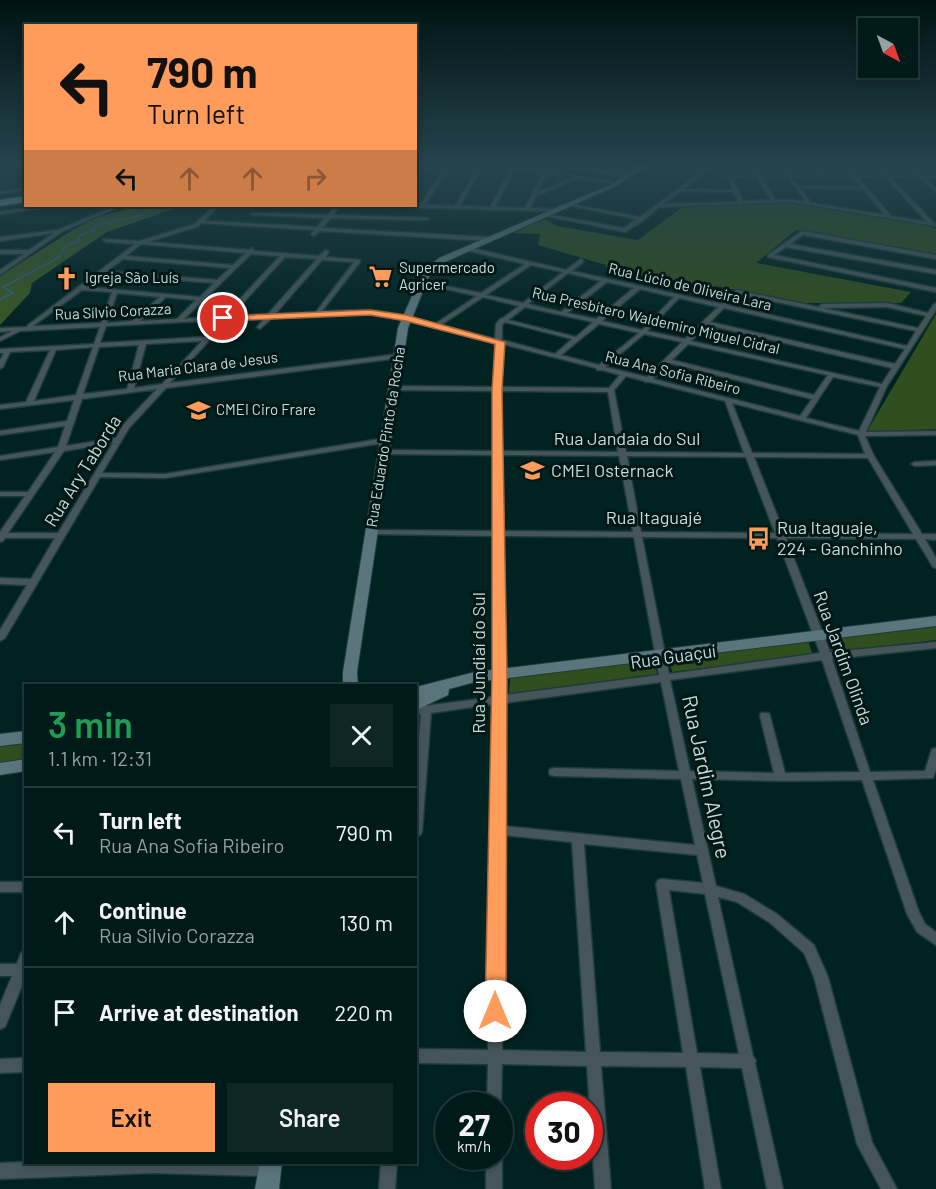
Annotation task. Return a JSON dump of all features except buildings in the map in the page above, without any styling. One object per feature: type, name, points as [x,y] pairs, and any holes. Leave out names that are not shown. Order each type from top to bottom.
[{"type":"main road","name":"Rua Eduardo Pinto da Rocha","points":[[349,681],[406,318],[422,282],[434,264],[535,219]]},
{"type":"main road","name":"Rua Guaçuí","points":[[417,692],[469,678],[936,621]]},
{"type":"main road","name":"Rua Guaçuí","points":[[419,709],[469,678]]},
{"type":"main road","points":[[0,741],[24,737]]},
{"type":"main road","points":[[0,769],[24,765]]},
{"type":"street","points":[[0,273],[61,230],[86,219]]},
{"type":"street","points":[[314,234],[326,219]]},
{"type":"street","points":[[569,219],[624,230],[641,219]]},
{"type":"street","points":[[905,219],[934,224]]},
{"type":"street","points":[[0,339],[42,318],[140,243],[201,222],[489,239]]},
{"type":"street","points":[[0,239],[61,230]]},
{"type":"street","points":[[936,257],[802,233],[770,256],[936,290]]},
{"type":"street","points":[[106,240],[358,261],[317,314]]},
{"type":"street","points":[[786,245],[936,272]]},
{"type":"street","points":[[178,321],[256,246]]},
{"type":"street","name":"Rua Lúcio de Oliveira Lara","points":[[467,249],[909,348]]},
{"type":"street","points":[[0,252],[29,252]]},
{"type":"street","points":[[260,327],[326,252]]},
{"type":"street","name":"Rua Ary Taborda","points":[[0,638],[126,427],[223,318],[284,255]]},
{"type":"street","points":[[122,257],[234,267]]},
{"type":"street","points":[[502,320],[581,261]]},
{"type":"street","points":[[436,326],[530,263]]},
{"type":"street","points":[[103,272],[218,282]]},
{"type":"street","points":[[563,313],[606,280]]},
{"type":"street","name":"Rua Presbítero Waldemiro Miguel Cidral","points":[[422,282],[884,386]]},
{"type":"street","points":[[555,357],[600,322],[639,287]]},
{"type":"street","points":[[82,288],[201,299]]},
{"type":"street","points":[[1,536],[61,449],[115,291]]},
{"type":"street","points":[[647,381],[737,292],[920,330]]},
{"type":"street","points":[[134,323],[165,295]]},
{"type":"street","points":[[599,369],[643,332],[678,296]]},
{"type":"street","points":[[805,306],[887,305],[930,315]]},
{"type":"street","points":[[936,305],[884,386],[861,434],[870,456],[936,566]]},
{"type":"street","name":"Rua Sílvio Corazza","points":[[0,330],[364,312],[406,318]]},
{"type":"street","name":"Rua Ana Sofia Ribeiro","points":[[406,318],[622,375],[861,434],[936,433]]},
{"type":"street","points":[[502,320],[578,339]]},
{"type":"street","name":"Rua Jundiaí do Sul","points":[[494,1092],[500,674],[497,390],[499,324],[502,320]]},
{"type":"street","points":[[705,323],[897,367]]},
{"type":"street","points":[[0,351],[204,339]]},
{"type":"street","points":[[130,390],[143,343]]},
{"type":"street","points":[[29,403],[54,348]]},
{"type":"street","points":[[0,367],[8,350]]},
{"type":"street","name":"Rua Maria Clara de Jesus","points":[[0,407],[399,356]]},
{"type":"street","points":[[667,361],[816,398]]},
{"type":"street","points":[[394,388],[611,390],[622,375]]},
{"type":"street","points":[[802,419],[831,375]]},
{"type":"street","name":"Rua Jardim Alegre","points":[[611,390],[664,678],[775,1189]]},
{"type":"street","name":"Rua Jardim Olinda","points":[[728,401],[819,635],[911,910],[921,928],[936,939]]},
{"type":"street","points":[[0,433],[70,423]]},
{"type":"street","points":[[0,458],[118,440]]},
{"type":"street","name":"Rua Jandaia do Sul","points":[[97,475],[165,476],[385,446],[497,453],[870,456]]},
{"type":"street","points":[[915,464],[936,463]]},
{"type":"street","points":[[0,494],[30,494]]},
{"type":"street","name":"Rua Itaguajé","points":[[372,532],[936,537]]},
{"type":"street","points":[[1,536],[60,536]]},
{"type":"street","points":[[0,581],[33,582]]},
{"type":"street","name":"Rua Guaçuí","points":[[419,709],[826,656],[936,645]]},
{"type":"street","points":[[417,791],[419,709]]},
{"type":"street","points":[[765,716],[781,777]]},
{"type":"street","points":[[554,772],[781,777],[929,775],[936,752]]},
{"type":"street","points":[[497,830],[702,851]]},
{"type":"street","points":[[579,840],[603,1189]]},
{"type":"street","points":[[713,1189],[662,884],[709,889],[756,906],[798,937],[816,959],[865,1144],[889,1189]]},
{"type":"street","points":[[0,887],[24,887]]},
{"type":"street","points":[[0,970],[23,970],[0,1022]]},
{"type":"street","points":[[417,1056],[749,1061]]},
{"type":"street","points":[[0,1066],[24,1065]]},
{"type":"street","points":[[387,1189],[389,1164]]},
{"type":"street","points":[[0,1171],[152,1165],[269,1173]]},
{"type":"street","points":[[494,1170],[494,1189]]},
{"type":"green space","points":[[93,219],[143,219],[107,232],[32,283],[30,293],[0,325],[0,276]]},
{"type":"green space","points":[[545,219],[557,226],[638,240],[666,219],[898,219],[925,224],[936,229],[936,255],[796,230],[756,263],[911,292],[901,303],[801,303],[716,286],[710,290],[606,268],[606,265],[538,245],[540,234],[513,233]]},
{"type":"green space","points":[[936,314],[936,429],[866,433]]},
{"type":"green space","points":[[936,627],[936,640],[830,653],[825,639]]},
{"type":"green space","points":[[808,641],[813,655],[672,672],[669,658]]},
{"type":"green space","points":[[655,660],[657,674],[509,694],[510,678]]},
{"type":"green space","points":[[24,741],[24,761],[0,764],[0,744]]},
{"type":"waterway","points":[[0,299],[13,293],[3,287],[58,258],[66,245],[78,242],[80,235],[94,231],[94,226],[122,219]]},
{"type":"place","name":"Supermercado Agricer","points":[[381,277]]},
{"type":"place","name":"Igreja São Luís","points":[[67,278]]},
{"type":"place","name":"CMEI Ciro Frare","points":[[198,410]]},
{"type":"place","name":"CMEI Osternack","points":[[533,471]]},
{"type":"place","name":"Rua Itaguaje, 224 - Ganchinho","points":[[759,538]]},
{"type":"route","points":[[223,318],[370,312],[406,318],[500,342],[497,390],[500,674],[495,1011]]}]
